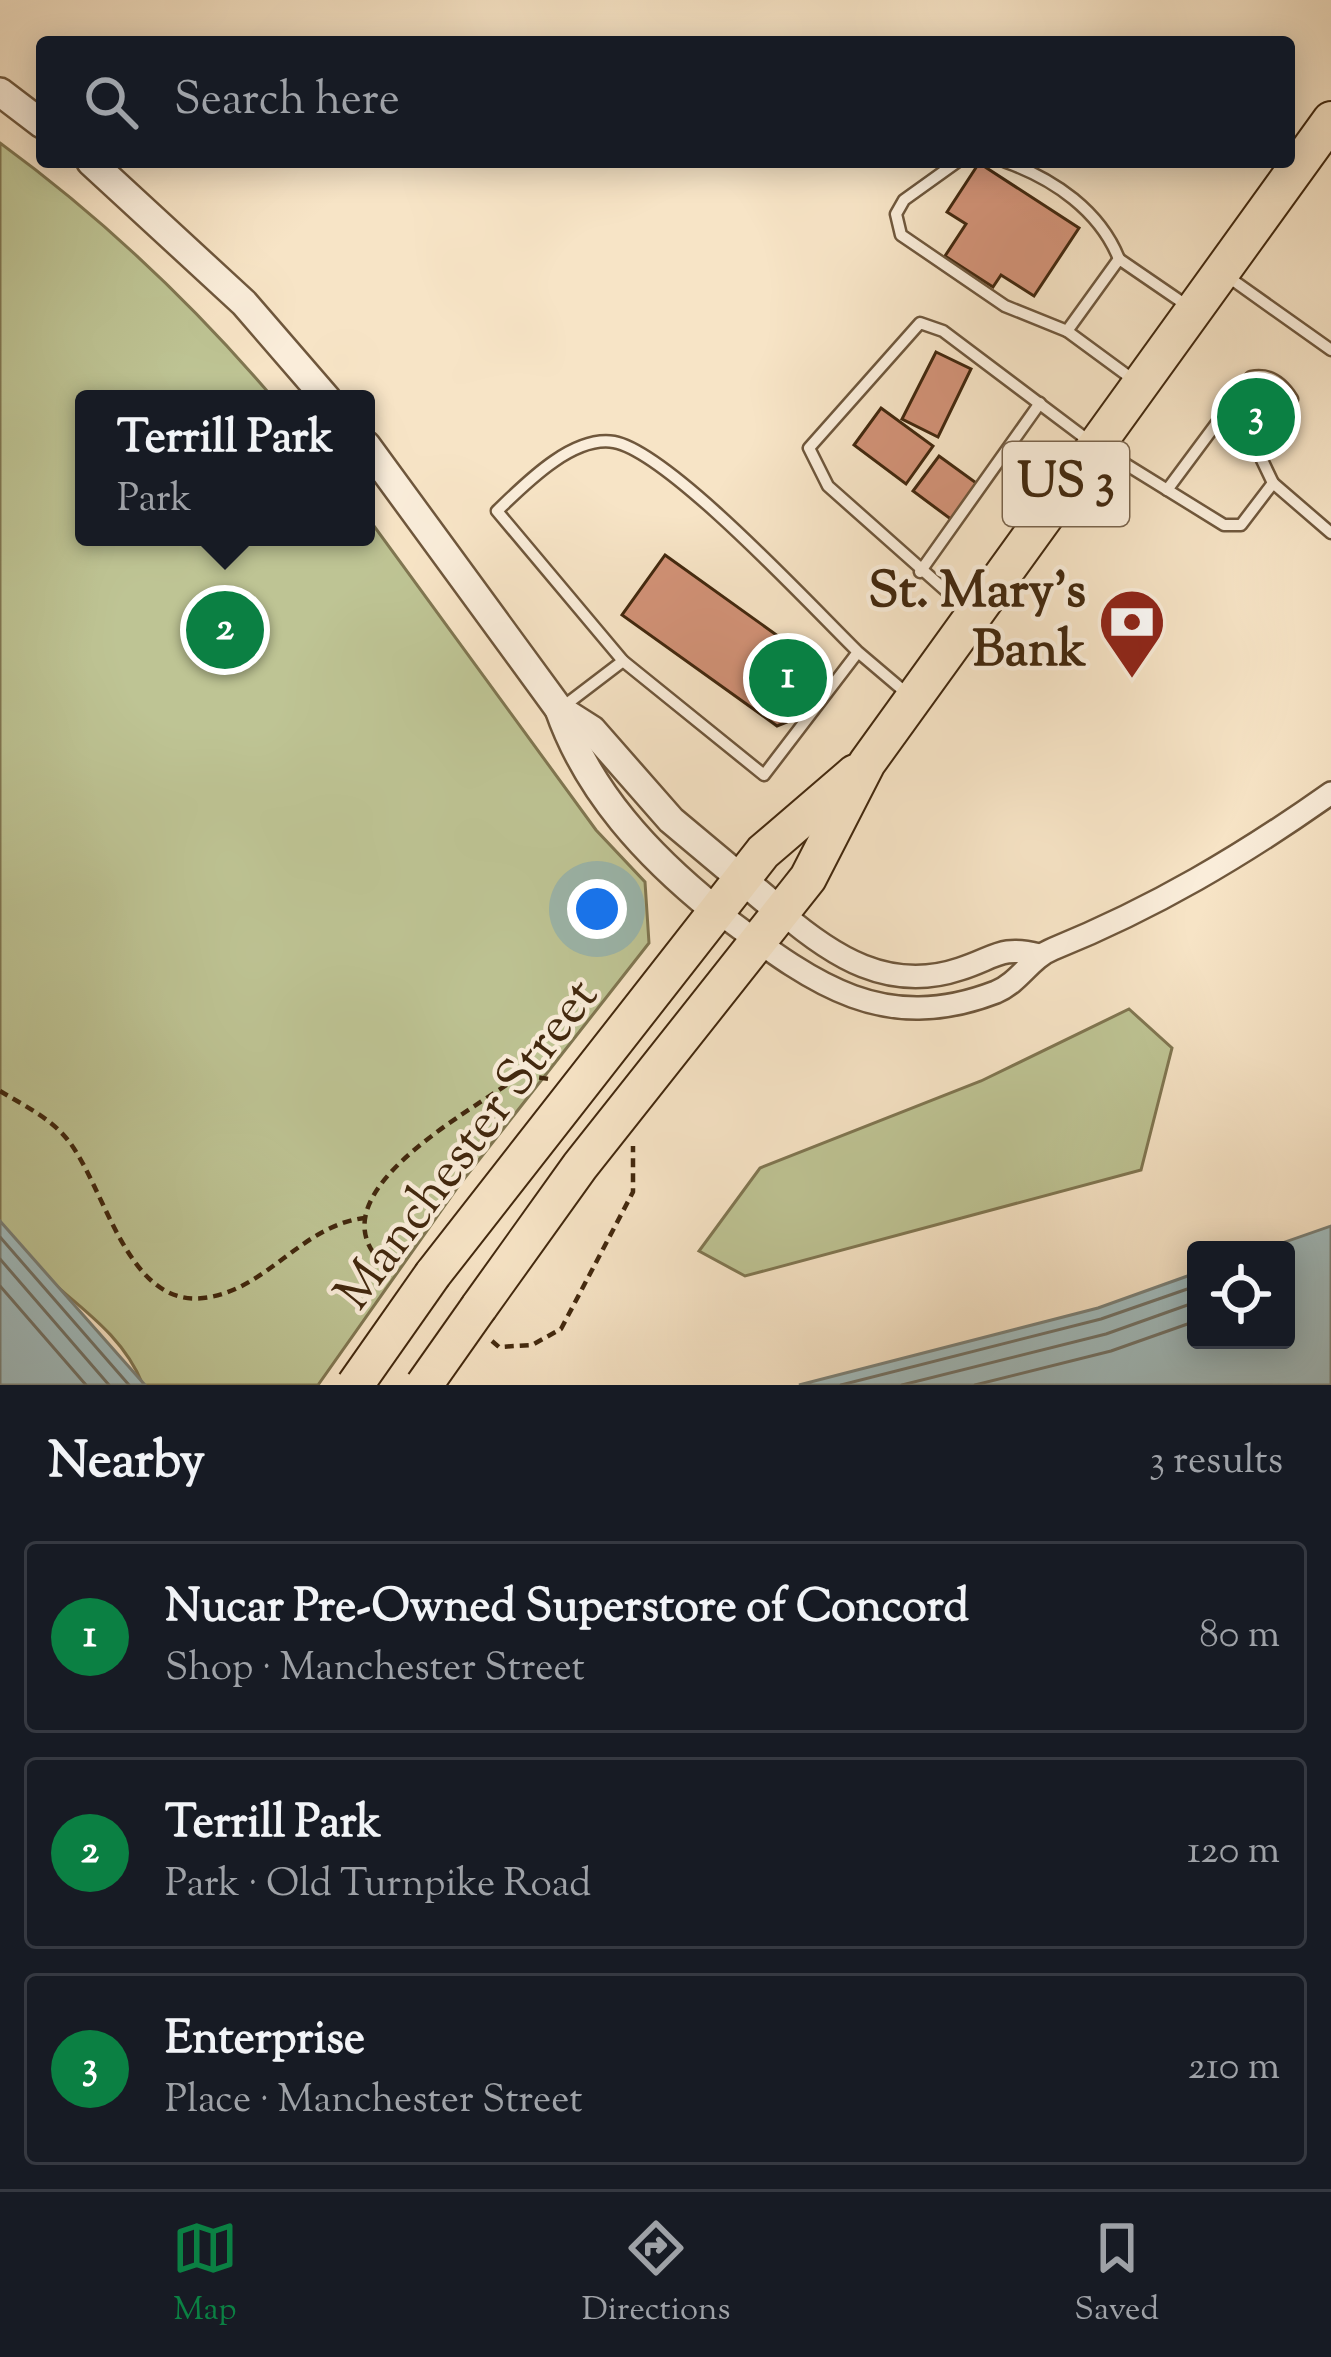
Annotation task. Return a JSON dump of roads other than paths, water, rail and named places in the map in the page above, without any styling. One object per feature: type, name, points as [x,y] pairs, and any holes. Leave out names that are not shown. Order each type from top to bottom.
[{"type":"main road","name":"Manchester Street","points":[[424,1385],[580,1166],[808,878],[867,764],[1191,308],[1331,120]]},
{"type":"main road","name":"Manchester Street","points":[[355,1385],[433,1274],[741,878],[770,843],[867,764]]},
{"type":"street","points":[[0,92],[36,119]]},
{"type":"street","points":[[98,168],[244,303],[319,390]]},
{"type":"street","points":[[375,457],[560,709],[573,749],[599,791],[670,871],[715,910],[850,998],[910,1009],[999,991],[1018,980],[1039,955],[1128,918],[1217,871],[1331,793]]},
{"type":"street","points":[[560,709],[592,730],[670,820],[842,959],[902,977],[956,971],[1010,947],[1039,955]]},
{"type":"lane","points":[[949,168],[904,200],[896,214],[901,235],[1005,306],[1067,331],[1138,382]]},
{"type":"lane","points":[[1023,168],[1095,215],[1119,260],[1191,308]]},
{"type":"lane","points":[[1067,331],[1119,260]]},
{"type":"lane","points":[[1220,270],[1328,343]]},
{"type":"lane","points":[[974,615],[828,486],[809,448],[920,323],[943,331],[1094,445],[1224,525],[1241,525],[1274,483]]},
{"type":"lane","points":[[1167,490],[1251,377],[1271,377],[1284,387],[1292,399],[1286,414]]},
{"type":"lane","points":[[920,572],[1040,404]]},
{"type":"lane","points":[[1270,437],[1262,460],[1274,483],[1331,533]]},
{"type":"lane","points":[[858,652],[764,775],[623,661],[497,511],[531,478],[578,449],[613,442],[647,459],[688,490],[913,698]]},
{"type":"lane","points":[[560,709],[623,661]]},
{"type":"water","points":[[0,1221],[145,1385],[0,1385]]},
{"type":"water","points":[[1331,1226],[1331,1385],[799,1385],[1098,1308],[1187,1276],[1187,1349],[1295,1349],[1295,1241],[1288,1241]]},
{"type":"place","name":"Enterprise","points":[[1256,417]]},
{"type":"place","name":"Terrill Park","points":[[225,630]]},
{"type":"place","name":"Nucar Pre-Owned Superstore of Concord","points":[[788,678]]},
{"type":"place","name":"St. Mary's Bank","points":[[1132,681]]}]
